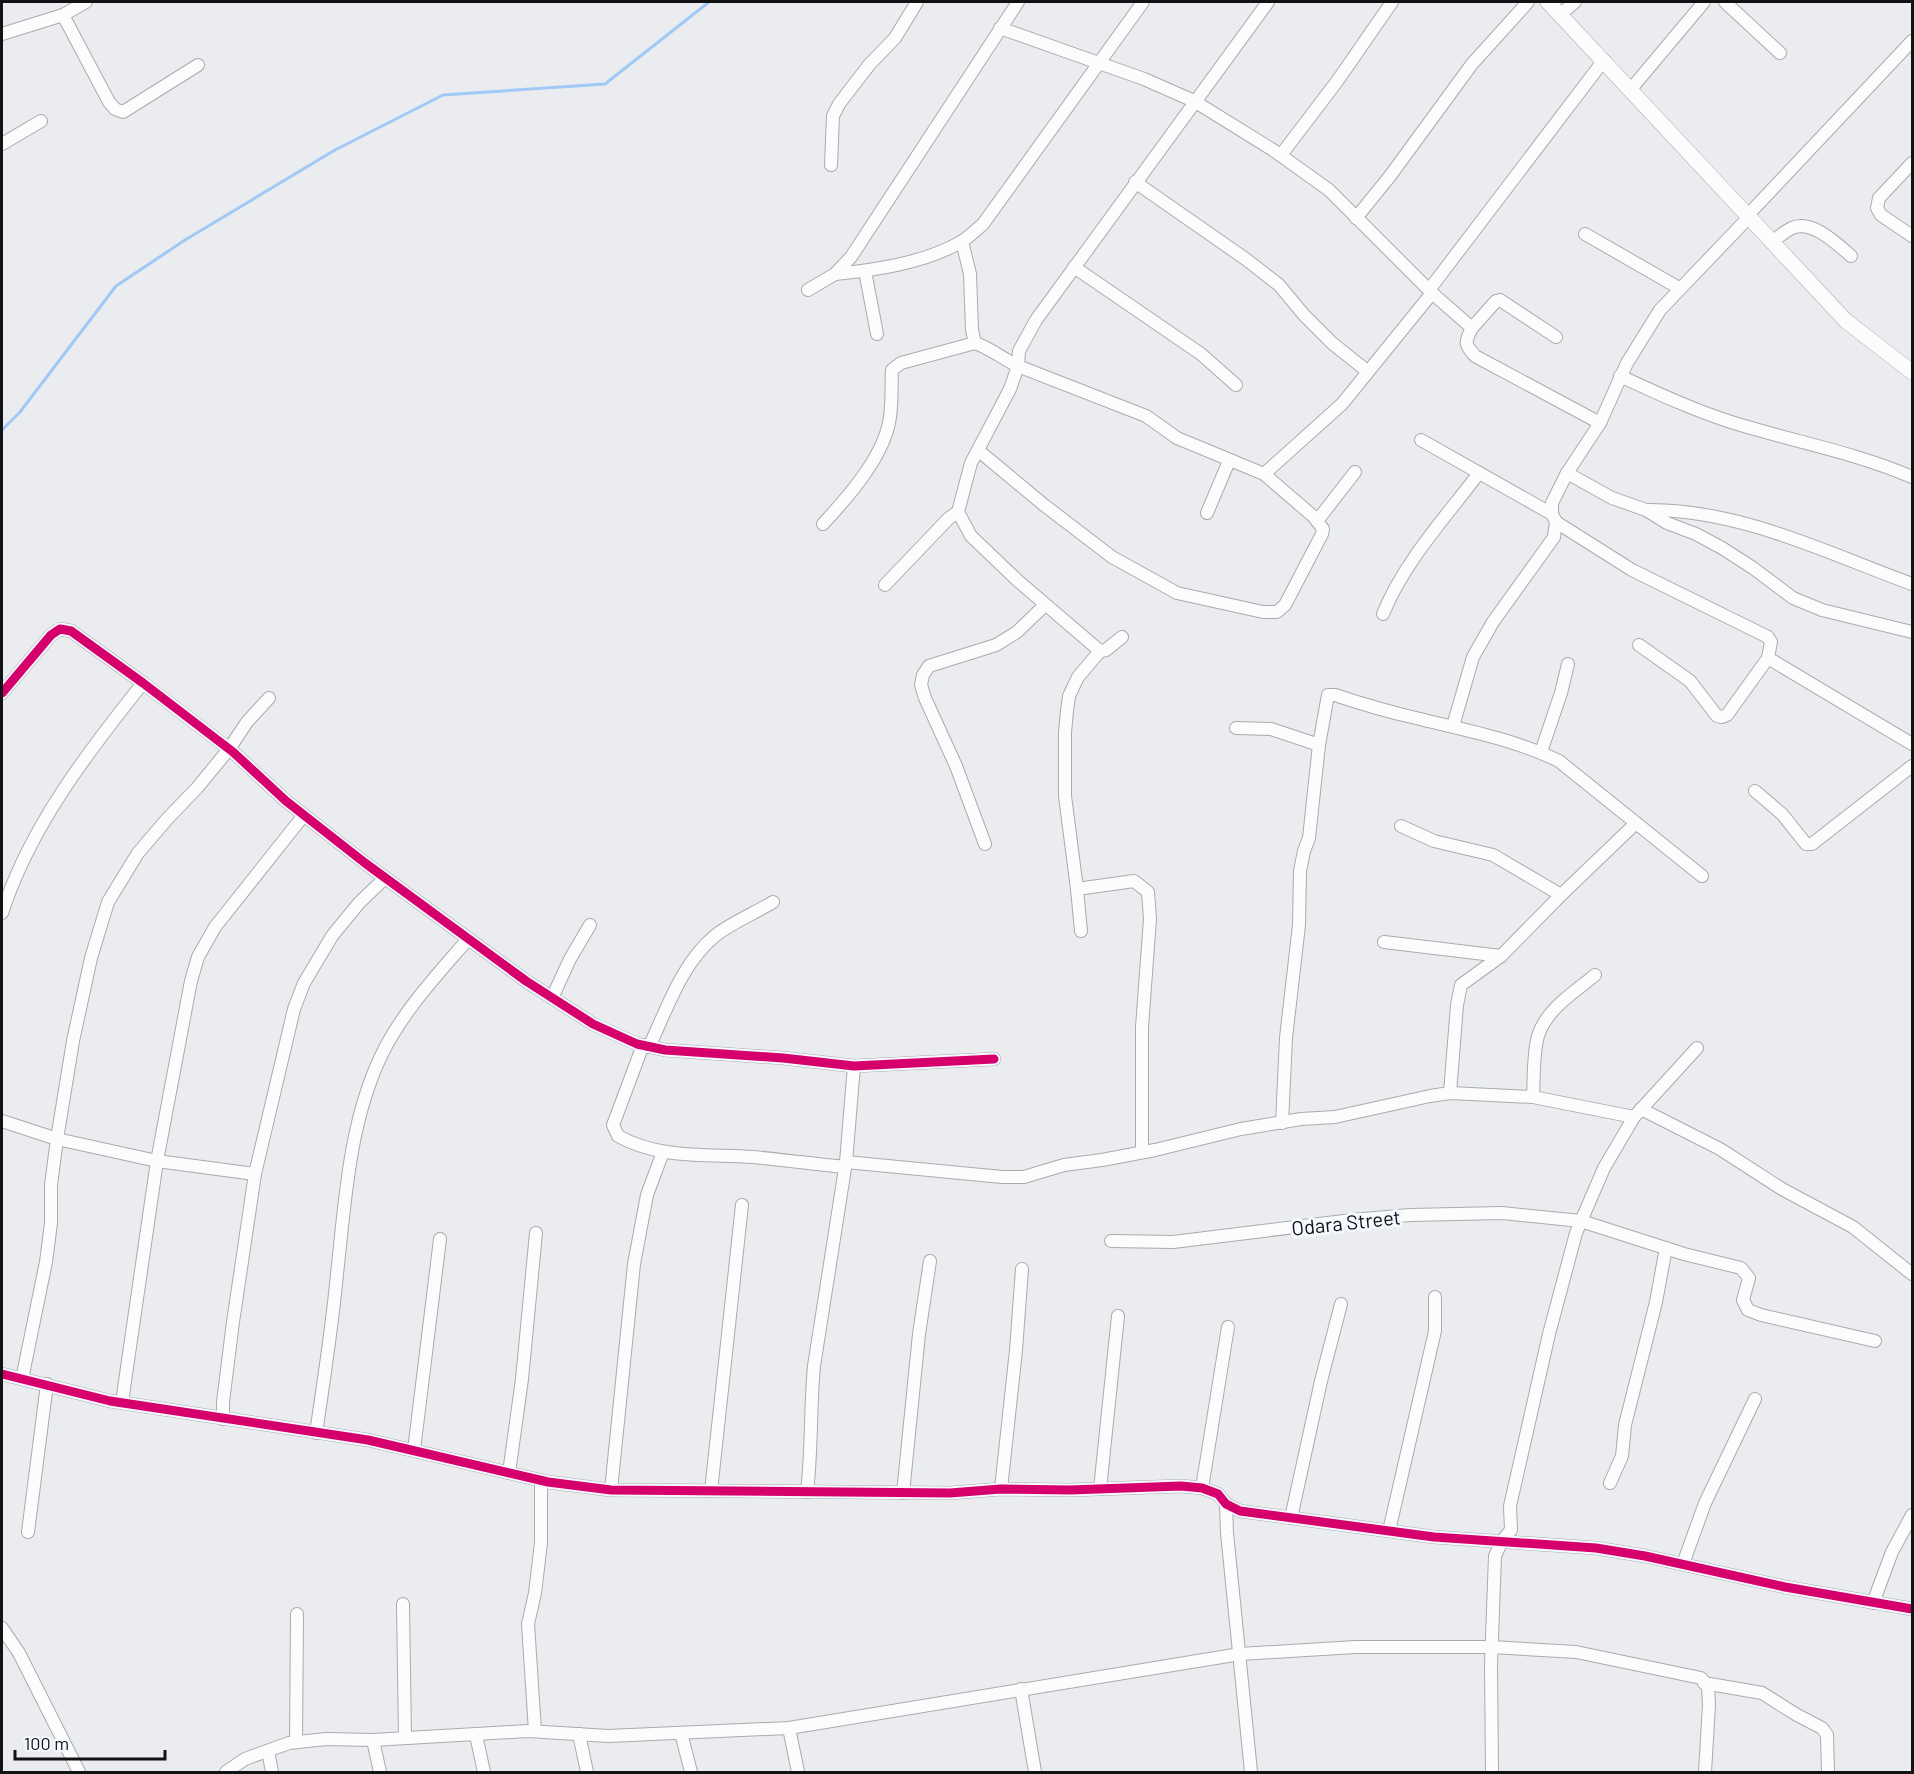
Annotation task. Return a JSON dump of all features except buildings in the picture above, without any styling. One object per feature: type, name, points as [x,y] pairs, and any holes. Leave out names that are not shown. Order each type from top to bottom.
[{"type":"street","points":[[2,34],[63,15],[86,2]]},
{"type":"street","points":[[831,165],[832,122],[839,104],[869,65],[895,38],[917,2]]},
{"type":"street","points":[[808,290],[835,274],[851,257],[1018,2]]},
{"type":"street","points":[[835,274],[865,271],[931,255],[962,242],[983,224],[1143,2]]},
{"type":"street","points":[[1100,651],[1045,605],[971,536],[958,512],[971,463],[1010,389],[1018,366],[1019,351],[1036,320],[1268,2]]},
{"type":"street","points":[[1281,155],[1338,80],[1392,2]]},
{"type":"street","points":[[1356,218],[1390,176],[1472,64],[1528,2]]},
{"type":"street","points":[[1548,2],[1846,321],[1912,372]]},
{"type":"street","points":[[1561,14],[1575,2]]},
{"type":"street","points":[[1631,89],[1704,2]]},
{"type":"street","points":[[1725,2],[1780,53]]},
{"type":"street","points":[[63,15],[109,102],[115,109],[123,112],[198,65]]},
{"type":"street","points":[[1000,28],[1144,79],[1194,101],[1281,155],[1329,190],[1431,292],[1472,328]]},
{"type":"street","points":[[1453,726],[1473,657],[1493,622],[1554,537],[1552,504],[1567,473],[1600,423],[1620,376],[1660,310],[1912,41]]},
{"type":"street","points":[[1264,474],[1342,404],[1431,292],[1604,60]]},
{"type":"street","points":[[2,144],[41,121]]},
{"type":"street","points":[[1912,163],[1879,198],[1877,208],[1881,215],[1912,236]]},
{"type":"street","points":[[1135,182],[1279,285],[1332,343],[1367,371]]},
{"type":"street","points":[[1772,242],[1793,227],[1807,226],[1831,240],[1851,256]]},
{"type":"street","points":[[1585,234],[1679,288]]},
{"type":"street","points":[[962,242],[970,274],[972,330],[975,343]]},
{"type":"street","points":[[1074,267],[1201,354],[1236,385]]},
{"type":"street","points":[[865,271],[877,334]]},
{"type":"street","points":[[1556,337],[1500,300],[1496,301],[1472,328],[1466,339],[1467,345],[1475,356],[1600,423]]},
{"type":"street","points":[[823,524],[850,494],[879,449],[889,426],[892,370],[901,363],[975,343],[1018,366],[1146,416],[1177,438],[1264,474],[1317,521],[1323,529],[1322,534],[1285,605],[1277,612],[1263,612],[1177,593],[1112,557],[979,451]]},
{"type":"street","points":[[1620,376],[1683,405],[1722,419],[1848,454],[1912,477]]},
{"type":"street","points":[[1421,440],[1554,518],[1632,570],[1768,637],[1771,642],[1768,658],[1727,715],[1722,717],[1717,716],[1690,681],[1639,645]]},
{"type":"street","points":[[1207,513],[1229,461]]},
{"type":"street","points":[[1317,521],[1355,472]]},
{"type":"street","points":[[1383,614],[1408,568],[1479,473]]},
{"type":"street","points":[[1567,473],[1612,498],[1647,510],[1667,523],[1696,534],[1753,568],[1792,598],[1822,610],[1863,618],[1912,632]]},
{"type":"street","points":[[1647,510],[1674,510],[1731,520],[1794,539],[1912,584]]},
{"type":"street","points":[[885,585],[948,518],[958,512]]},
{"type":"street","points":[[985,844],[956,766],[921,685],[923,675],[929,666],[996,645],[1017,632],[1045,605]]},
{"type":"street","points":[[2,693],[51,635],[60,629],[71,631],[229,749],[304,815],[468,939],[593,1024],[646,1046],[665,1050],[783,1058],[854,1066],[994,1059]]},
{"type":"street","points":[[1081,931],[1065,796],[1065,732],[1069,696],[1078,677],[1100,651],[1106,650],[1122,637]]},
{"type":"street","points":[[1768,658],[1912,744]]},
{"type":"street","points":[[1541,752],[1561,693],[1568,664]]},
{"type":"street","points":[[2,913],[10,888],[52,808],[91,748],[143,683]]},
{"type":"street","points":[[1282,1123],[1286,1038],[1299,925],[1300,871],[1309,838],[1319,745],[1328,695],[1453,726],[1541,752],[1558,761],[1702,876]]},
{"type":"street","points":[[22,1379],[46,1262],[51,1223],[51,1185],[73,1041],[91,958],[108,902],[138,853],[197,788],[229,749],[247,722],[269,698]]},
{"type":"street","points":[[1236,728],[1270,729],[1319,745]]},
{"type":"street","points":[[1755,791],[1782,814],[1806,844],[1812,844],[1912,766]]},
{"type":"street","points":[[122,1402],[158,1161],[191,981],[198,957],[215,927],[304,815]]},
{"type":"street","points":[[1450,1093],[1457,1005],[1461,985],[1501,956],[1635,824]]},
{"type":"street","points":[[1401,826],[1434,841],[1493,855],[1561,896]]},
{"type":"street","points":[[223,1419],[233,1322],[255,1174],[294,1009],[304,982],[337,929],[385,878]]},
{"type":"street","points":[[1077,889],[1134,881],[1148,892],[1150,919],[1142,1027],[1142,1152]]},
{"type":"street","points":[[773,902],[716,935],[692,960],[646,1046],[613,1125],[618,1136],[634,1145],[663,1152],[752,1157],[1002,1178],[1024,1177],[1064,1165],[1142,1152],[1241,1129],[1335,1117],[1430,1095],[1450,1093],[1533,1097],[1638,1113],[1720,1149],[1782,1189],[1853,1227],[1912,1274]]},
{"type":"street","points":[[552,998],[570,959],[590,926]]},
{"type":"street","points":[[316,1433],[331,1338],[348,1181],[368,1086],[382,1054],[402,1021],[431,982],[468,939]]},
{"type":"street","points":[[1384,942],[1501,956]]},
{"type":"street","points":[[1533,1097],[1538,1037],[1544,1024],[1559,1004],[1595,975]]},
{"type":"street","points":[[1492,1773],[1495,1556],[1502,1541],[1511,1530],[1510,1506],[1549,1334],[1576,1233],[1604,1168],[1638,1113],[1697,1048]]},
{"type":"street","points":[[807,1492],[811,1454],[811,1399],[814,1366],[846,1165],[854,1066]]},
{"type":"street","points":[[2,1121],[57,1139],[158,1161],[255,1174]]},
{"type":"street","points":[[611,1490],[634,1264],[647,1195],[663,1152]]},
{"type":"street","points":[[711,1491],[742,1205]]},
{"type":"street","name":"Odara Street","points":[[1111,1241],[1173,1242],[1410,1215],[1502,1213],[1581,1221],[1666,1248],[1741,1268],[1749,1278],[1743,1300],[1748,1310],[1875,1341]]},
{"type":"street","points":[[509,1473],[522,1379],[536,1233]]},
{"type":"street","points":[[414,1450],[440,1239]]},
{"type":"street","points":[[1610,1483],[1622,1456],[1625,1425],[1656,1302],[1666,1248]]},
{"type":"street","points":[[903,1493],[919,1334],[930,1261]]},
{"type":"street","points":[[1001,1489],[1017,1350],[1022,1269]]},
{"type":"street","points":[[1389,1531],[1435,1331],[1435,1297]]},
{"type":"street","points":[[1291,1518],[1318,1391],[1341,1304]]},
{"type":"street","points":[[1100,1489],[1118,1316]]},
{"type":"street","points":[[1202,1488],[1228,1327]]},
{"type":"street","points":[[2,1374],[110,1401],[368,1440],[541,1481],[611,1490],[950,1493],[1001,1489],[1181,1486],[1202,1488],[1218,1494],[1226,1504],[1240,1511],[1389,1531],[1596,1548],[1683,1564],[1785,1587],[1912,1609]]},
{"type":"street","points":[[28,1532],[47,1384]]},
{"type":"street","points":[[1683,1564],[1706,1503],[1755,1399]]},
{"type":"street","points":[[535,1731],[528,1624],[536,1593],[541,1543],[541,1481]]},
{"type":"street","points":[[1226,1504],[1251,1773]]},
{"type":"street","points":[[1873,1603],[1892,1552],[1912,1515]]},
{"type":"street","points":[[403,1604],[405,1738]]},
{"type":"street","points":[[296,1742],[297,1614]]},
{"type":"street","points":[[2,1628],[19,1653],[79,1773]]},
{"type":"street","points":[[226,1773],[245,1760],[268,1751],[296,1742],[326,1739],[373,1740],[535,1731],[608,1736],[789,1728],[1240,1654],[1355,1647],[1492,1647],[1576,1652],[1701,1678],[1708,1687],[1709,1705],[1705,1773]]},
{"type":"street","points":[[1704,1683],[1762,1693],[1822,1728],[1827,1735],[1827,1773]]},
{"type":"street","points":[[1021,1689],[1035,1773]]},
{"type":"street","points":[[789,1728],[798,1773]]},
{"type":"street","points":[[681,1733],[691,1773]]},
{"type":"street","points":[[579,1734],[587,1773]]},
{"type":"street","points":[[476,1735],[484,1773]]},
{"type":"street","points":[[373,1740],[380,1773]]},
{"type":"street","points":[[268,1751],[272,1773]]},
{"type":"waterway","points":[[2,430],[20,412],[116,286],[185,240],[335,150],[443,95],[605,84],[709,2]]},
{"type":"cycle path","points":[[2,693],[51,635],[60,629],[71,631],[233,752],[286,801],[365,863],[526,981],[593,1024],[637,1044],[665,1050],[783,1058],[854,1066],[994,1059]]},
{"type":"cycle path","points":[[2,1374],[110,1401],[368,1440],[548,1482],[611,1490],[950,1493],[1001,1489],[1070,1490],[1181,1486],[1202,1488],[1218,1494],[1226,1504],[1240,1511],[1434,1537],[1596,1548],[1645,1556],[1785,1587],[1912,1609]]}]
